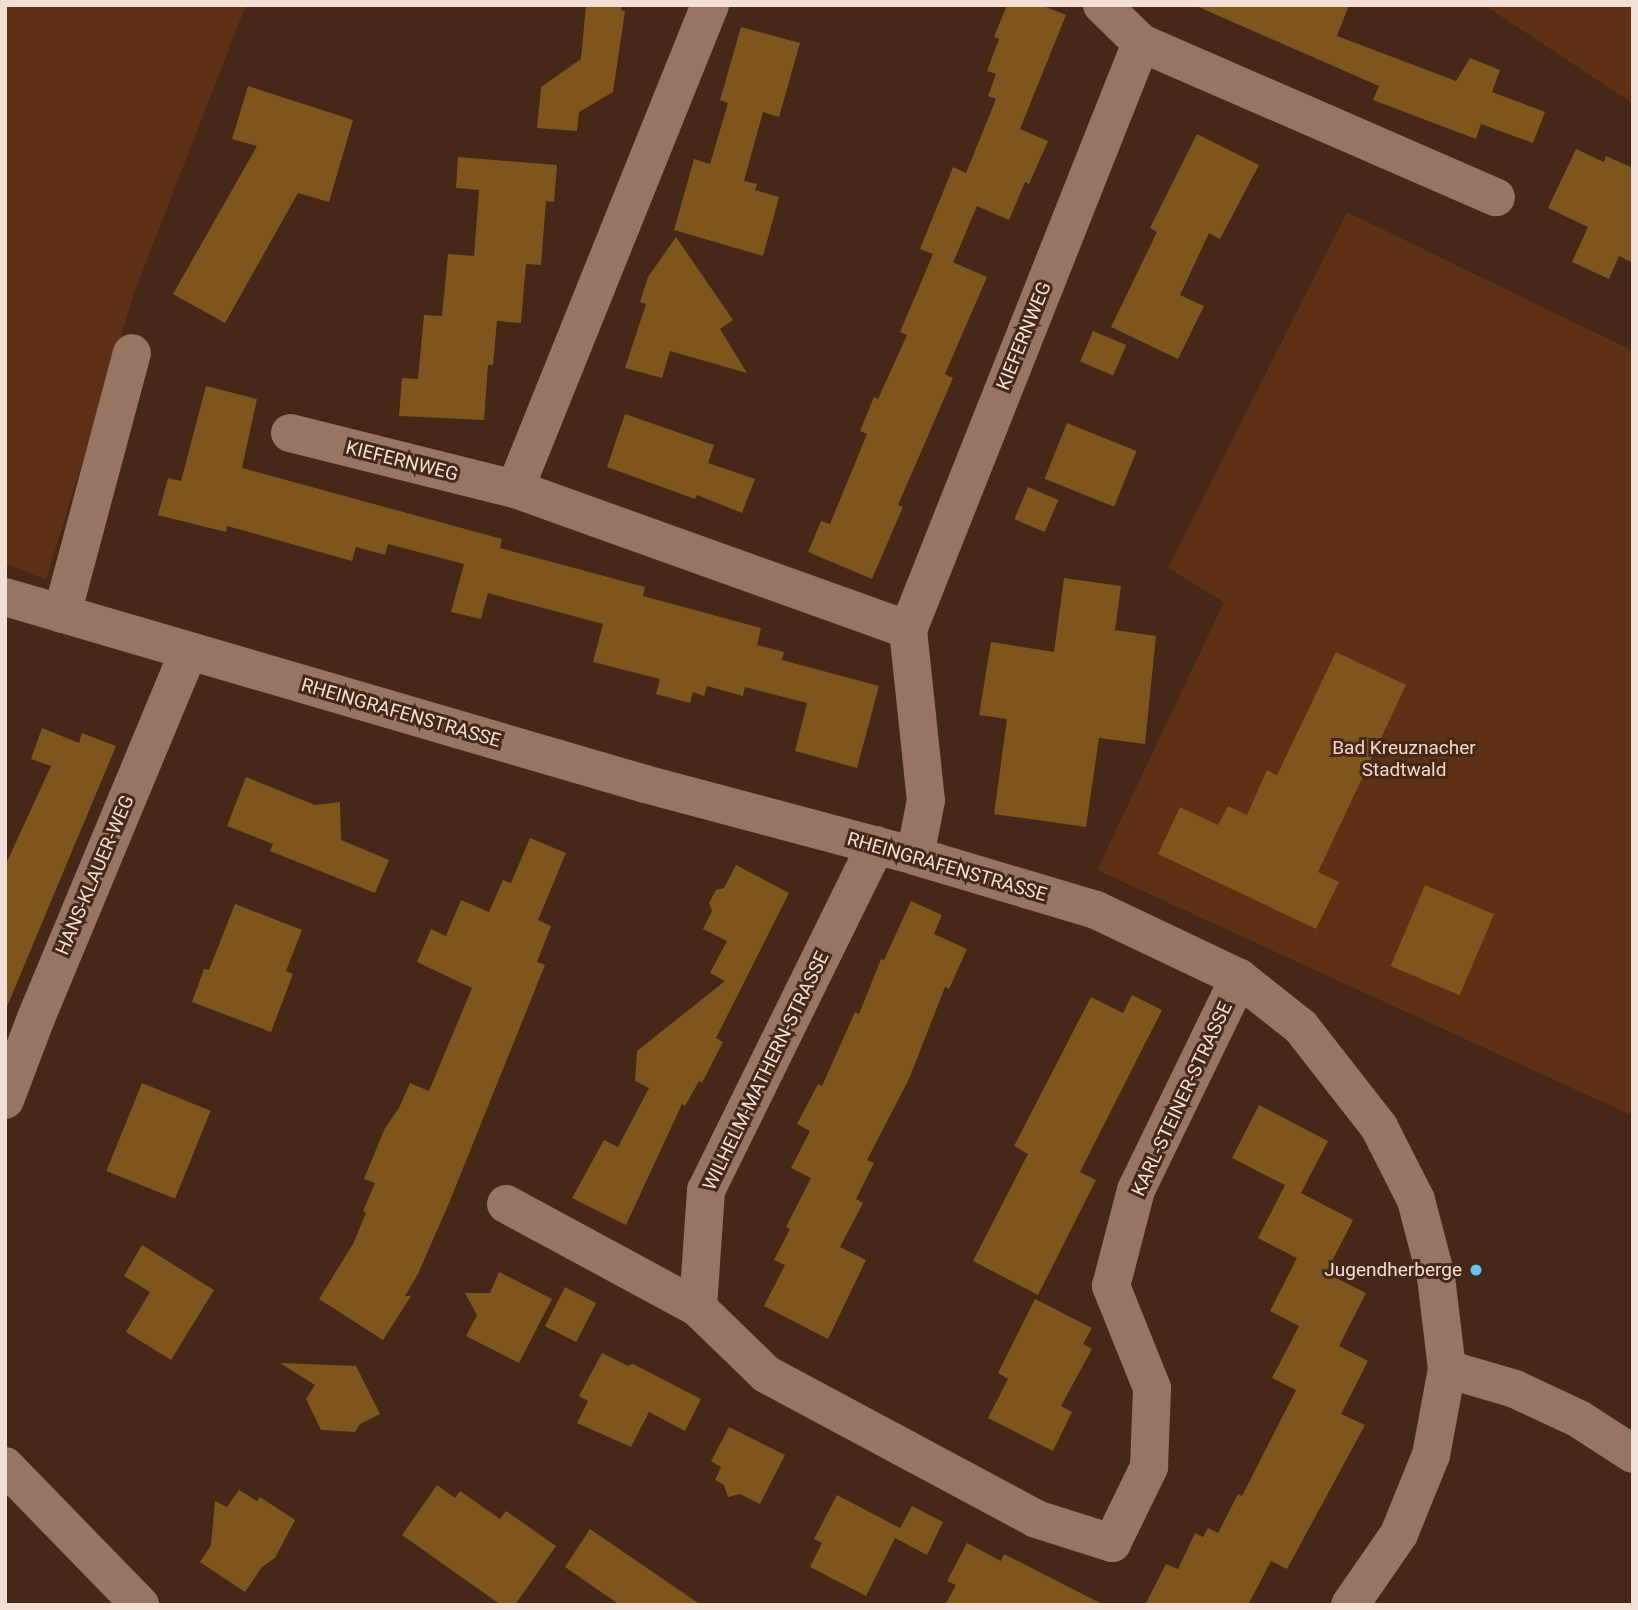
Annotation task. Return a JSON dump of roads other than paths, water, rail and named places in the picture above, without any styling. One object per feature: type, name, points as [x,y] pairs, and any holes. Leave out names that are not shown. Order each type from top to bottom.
[{"type":"street","points":[[515,489],[710,5]]},
{"type":"street","points":[[1102,5],[1141,43],[1496,197]]},
{"type":"street","name":"KIEFERNWEG","points":[[915,856],[926,800],[908,630],[1141,43]]},
{"type":"street","points":[[62,614],[132,353]]},
{"type":"street","name":"KIEFERNWEG","points":[[290,433],[515,489],[908,630]]},
{"type":"street","name":"RHEINGRAFENSTRASSE","points":[[5,597],[645,784],[876,845],[1096,910],[1239,978],[1301,1027],[1379,1127],[1416,1200],[1436,1277],[1447,1370],[1431,1455],[1399,1534],[1350,1605]]},
{"type":"street","name":"HANS-KLAUER-WEG","points":[[5,1100],[36,1018],[188,652]]},
{"type":"street","name":"WILHELM-MATHERN-STRASSE","points":[[698,1308],[706,1190],[876,845]]},
{"type":"street","name":"KARL-STEINER-STRASSE","points":[[698,1308],[766,1374],[1036,1519],[1112,1543],[1149,1467],[1152,1388],[1111,1286],[1136,1190],[1239,978]]},
{"type":"street","points":[[506,1204],[698,1308]]},
{"type":"street","points":[[1447,1370],[1515,1389],[1579,1419],[1633,1454]]},
{"type":"street","points":[[5,1466],[140,1605]]},
{"type":"place","name":"Jugendherberge","points":[[1476,1270]]},
{"type":"park label","name":"Bad Kreuznacher Stadtwald","points":[[1404,759]]}]
